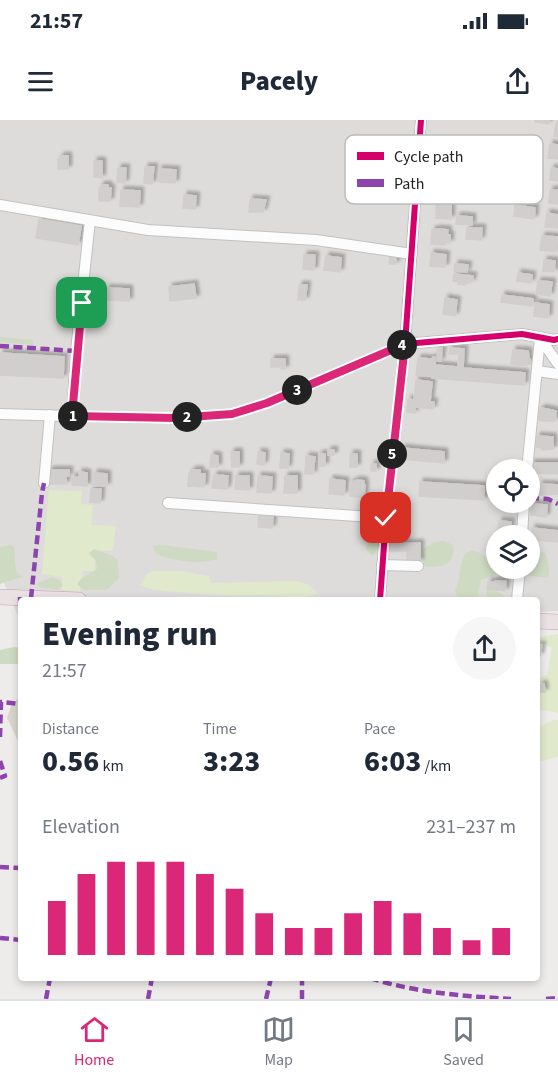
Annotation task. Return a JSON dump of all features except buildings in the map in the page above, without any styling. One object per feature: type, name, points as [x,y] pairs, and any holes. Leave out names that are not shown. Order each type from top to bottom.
[{"type":"highway","points":[[0,597],[18,598]]},
{"type":"highway","points":[[540,621],[558,622]]},
{"type":"street","points":[[420,135],[421,120]]},
{"type":"street","points":[[380,597],[386,518],[405,344],[415,204]]},
{"type":"street","points":[[0,205],[148,230],[316,240],[412,254]]},
{"type":"street","points":[[72,416],[76,351],[90,220]]},
{"type":"street","points":[[0,414],[175,418],[232,414],[267,403],[405,344],[522,334],[558,339]]},
{"type":"street","points":[[540,338],[558,364]]},
{"type":"street","points":[[528,459],[540,338]]},
{"type":"street","points":[[537,371],[558,374]]},
{"type":"street","points":[[44,483],[50,415]]},
{"type":"street","points":[[168,503],[386,518]]},
{"type":"street","points":[[382,565],[418,566]]},
{"type":"street","points":[[517,597],[519,579]]},
{"type":"shaded area","points":[[0,120],[558,120],[558,611],[540,612],[540,597],[18,597],[18,615],[0,574]]},
{"type":"shaded area","points":[[18,698],[18,741],[7,718],[11,706]]},
{"type":"green space","points":[[0,337],[33,340],[33,345],[0,342]]},
{"type":"green space","points":[[49,490],[82,491],[81,504],[93,505],[91,525],[116,526],[113,551],[96,550],[95,571],[83,571],[80,591],[62,590],[62,577],[42,574]]},
{"type":"green space","points":[[376,521],[383,523],[383,535],[375,554],[371,555],[366,549],[370,535],[369,526]]},
{"type":"green space","points":[[444,541],[453,545],[454,552],[449,561],[441,566],[423,566],[422,549],[435,542]]},
{"type":"green space","points":[[11,545],[14,547],[16,571],[22,577],[0,584],[0,547]]},
{"type":"green space","points":[[162,545],[217,552],[217,559],[194,562],[170,559],[156,554],[153,546]]},
{"type":"green space","points":[[94,549],[113,556],[118,561],[119,578],[107,590],[84,590],[77,584],[97,569],[96,561],[89,553]]},
{"type":"green space","points":[[471,550],[486,557],[486,578],[481,580],[479,597],[457,597],[455,590],[463,558]]},
{"type":"green space","points":[[540,552],[545,553],[549,566],[548,578],[540,577]]},
{"type":"green space","points":[[154,571],[181,571],[209,576],[211,583],[296,581],[309,585],[318,593],[309,597],[284,597],[211,595],[154,590],[140,585],[147,574]]},
{"type":"green space","points":[[52,577],[63,585],[58,590],[39,587],[38,583]]},
{"type":"green space","points":[[486,586],[505,597],[487,597]]},
{"type":"green space","points":[[558,634],[558,713],[540,710],[540,677],[547,675],[552,648],[540,642],[540,637]]},
{"type":"green space","points":[[18,648],[18,664],[0,664],[0,650]]},
{"type":"green space","points":[[558,720],[558,757],[540,761],[540,726]]},
{"type":"marked path","points":[[0,346],[76,351]]},
{"type":"marked path","points":[[31,597],[44,483]]},
{"type":"marked path","points":[[540,499],[548,499],[558,504]]},
{"type":"marked path","points":[[0,737],[1,702],[18,704]]},
{"type":"marked path","points":[[0,761],[5,776],[0,778]]},
{"type":"marked path","points":[[0,867],[18,868]]},
{"type":"marked path","points":[[0,938],[18,940]]},
{"type":"marked path","points":[[46,999],[49,981]]},
{"type":"marked path","points":[[148,999],[151,981]]},
{"type":"marked path","points":[[266,999],[270,981]]},
{"type":"marked path","points":[[302,981],[302,999]]},
{"type":"marked path","points":[[381,981],[458,995],[511,999]]},
{"type":"marked path","points":[[546,999],[558,998]]},
{"type":"cycle path","points":[[420,135],[421,120]]},
{"type":"cycle path","points":[[380,597],[386,518],[405,344],[415,204]]},
{"type":"cycle path","points":[[72,416],[175,418],[232,414],[267,403],[405,344],[522,334],[558,339]]},
{"type":"route","points":[[82,303],[72,416],[175,418],[232,414],[267,403],[405,344],[386,518]]}]
